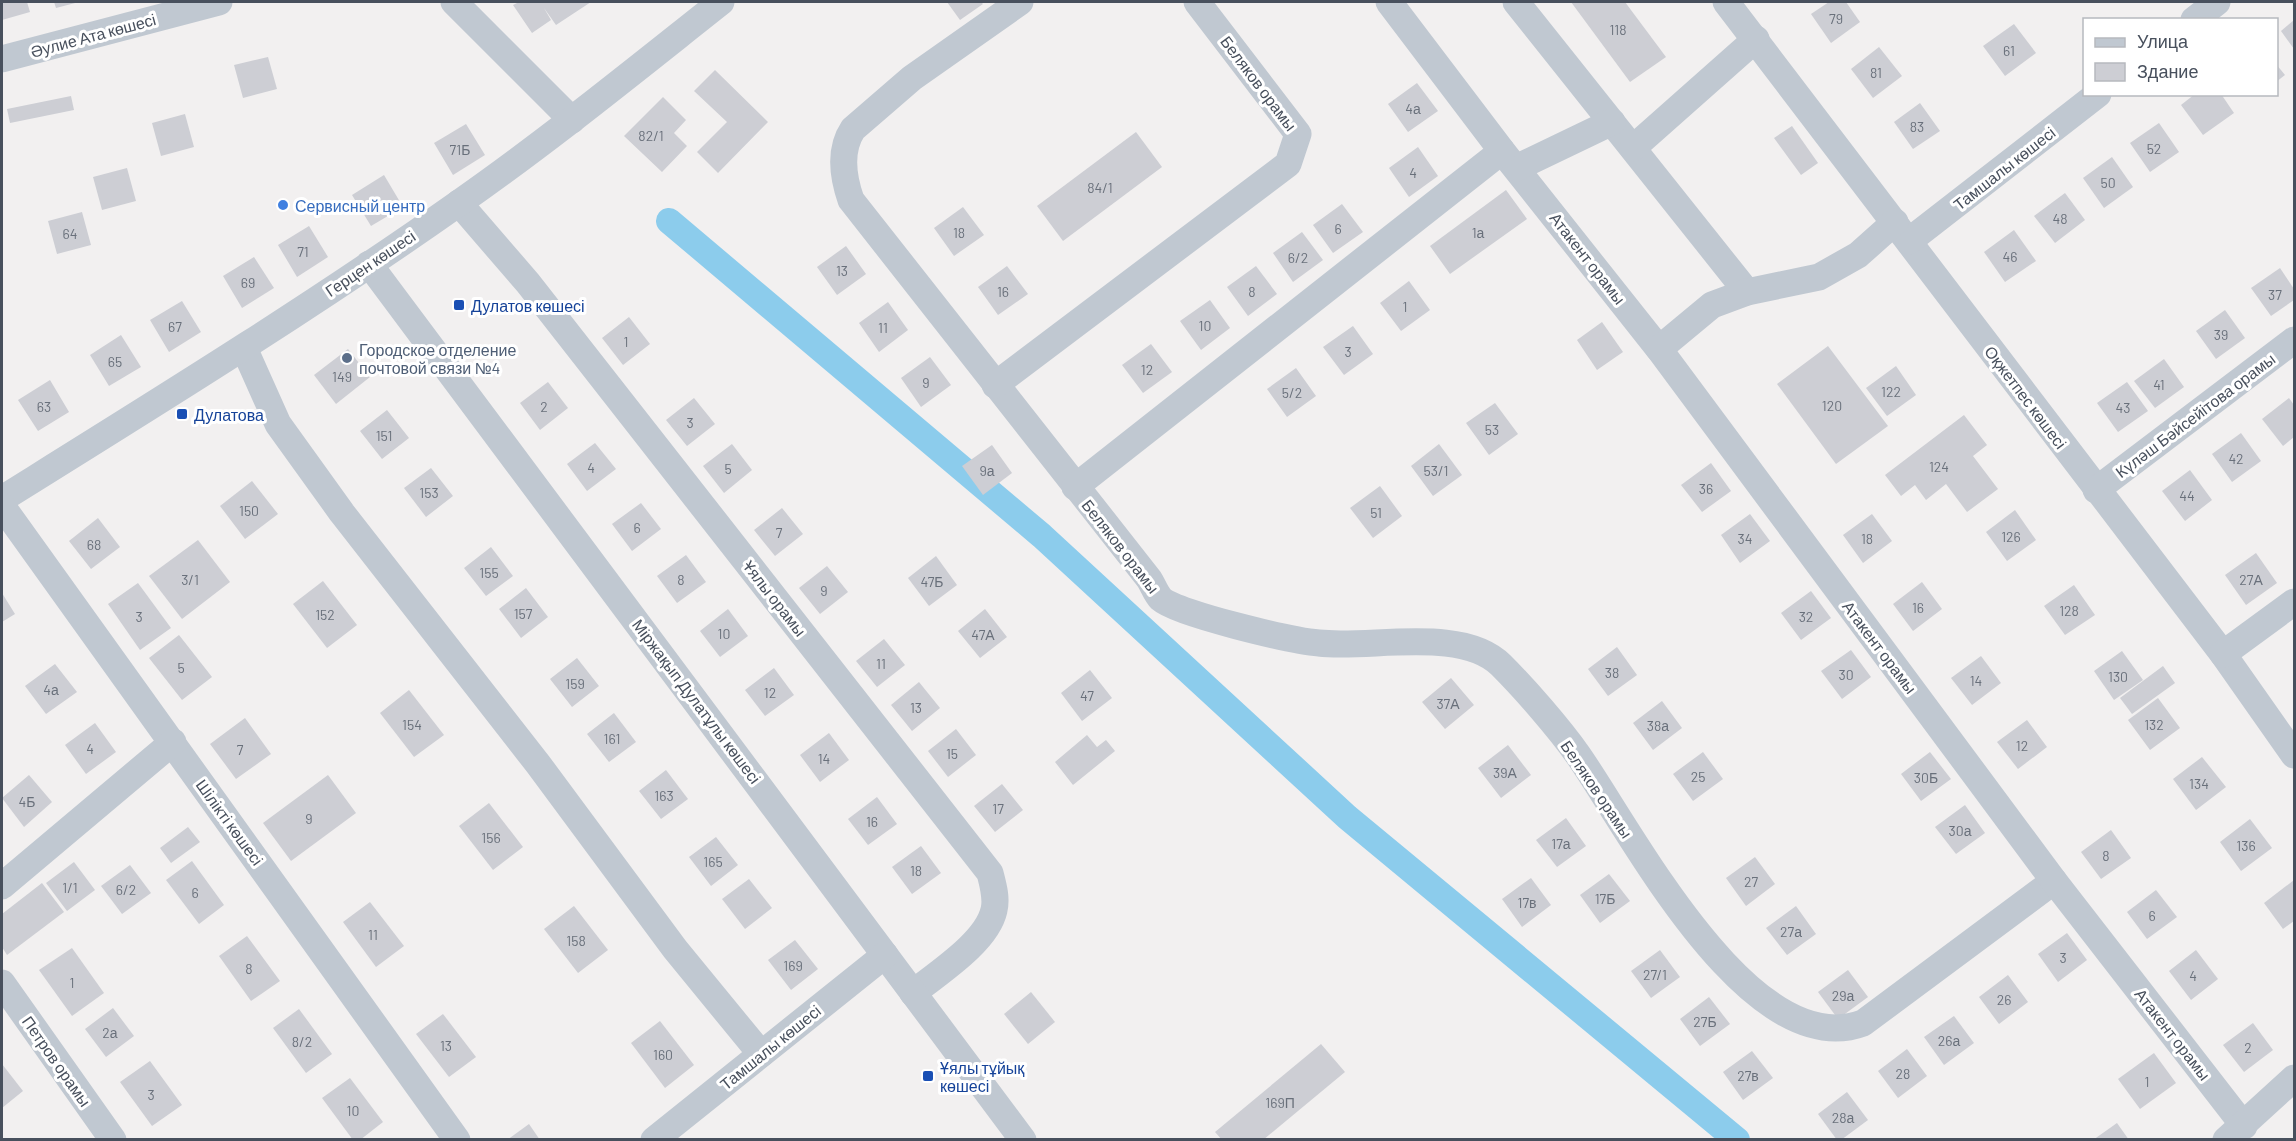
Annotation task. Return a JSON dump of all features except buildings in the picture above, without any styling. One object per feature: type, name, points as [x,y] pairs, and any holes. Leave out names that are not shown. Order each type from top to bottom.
[{"type":"street","name":"Әулие Ата көшесі","points":[[2,59],[219,2]]},
{"type":"street","points":[[454,2],[573,120]]},
{"type":"street","name":"Герцен көшесі","points":[[2,499],[243,348],[459,203],[573,120],[721,2]]},
{"type":"street","name":"Беляков орамы","points":[[1020,2],[951,48],[853,129],[847,137],[843,157],[851,200],[1162,599],[1199,616],[1319,644],[1440,643],[1472,647],[1499,663],[1577,754],[1672,901],[1710,950],[1753,991],[1791,1017],[1826,1028],[1846,1030],[1863,1023],[2054,881]]},
{"type":"street","name":"Беляков орамы","points":[[995,385],[1288,164],[1298,134],[1197,2]]},
{"type":"street","name":"Атакент орамы","points":[[1389,2],[1509,159],[1659,348],[2054,881],[2235,1133]]},
{"type":"street","points":[[1516,2],[1747,292]]},
{"type":"street","name":"Оқжетпес көшесі","points":[[1726,2],[2223,654],[2295,755]]},
{"type":"street","points":[[2197,18],[2217,2]]},
{"type":"street","points":[[1633,148],[1756,39]]},
{"type":"street","name":"Тамшалы көшесі","points":[[1659,348],[1713,305],[1747,292],[1819,277],[1902,232],[2095,96]]},
{"type":"street","points":[[1509,159],[1612,122]]},
{"type":"street","name":"Беляков орамы","points":[[1075,487],[1509,159]]},
{"type":"street","name":"Ұялы орамы","points":[[459,203],[528,283],[990,873],[995,890],[994,910],[982,935],[913,993]]},
{"type":"street","name":"Міржақып Дулатұлы көшесі","points":[[369,264],[1023,1140]]},
{"type":"street","name":"Күләш Бәйсейітова орамы","points":[[2096,490],[2295,340]]},
{"type":"street","points":[[243,348],[279,424],[342,513],[538,764],[675,949],[762,1054]]},
{"type":"street","name":"Шілікті көшесі","points":[[2,506],[457,1140]]},
{"type":"street","points":[[2223,654],[2295,602]]},
{"type":"street","points":[[2,885],[173,742]]},
{"type":"street","name":"Тамшалы көшесі","points":[[654,1140],[885,955]]},
{"type":"street","name":"Петров орамы","points":[[2,983],[113,1140]]},
{"type":"street","points":[[2235,1133],[2295,1078]]},
{"type":"waterway","points":[[669,221],[1042,536],[1347,817],[1737,1140]]},
{"type":"place","name":"Сервисный центр","points":[[283,205]]},
{"type":"place","name":"Дулатов көшесі","points":[[459,305]]},
{"type":"place","name":"Городское отделение почтовой связи №4","points":[[347,358]]},
{"type":"place","name":"Дулатова","points":[[182,414]]},
{"type":"place","name":"Ұялы тұйық көшесі","points":[[928,1076]]}]
